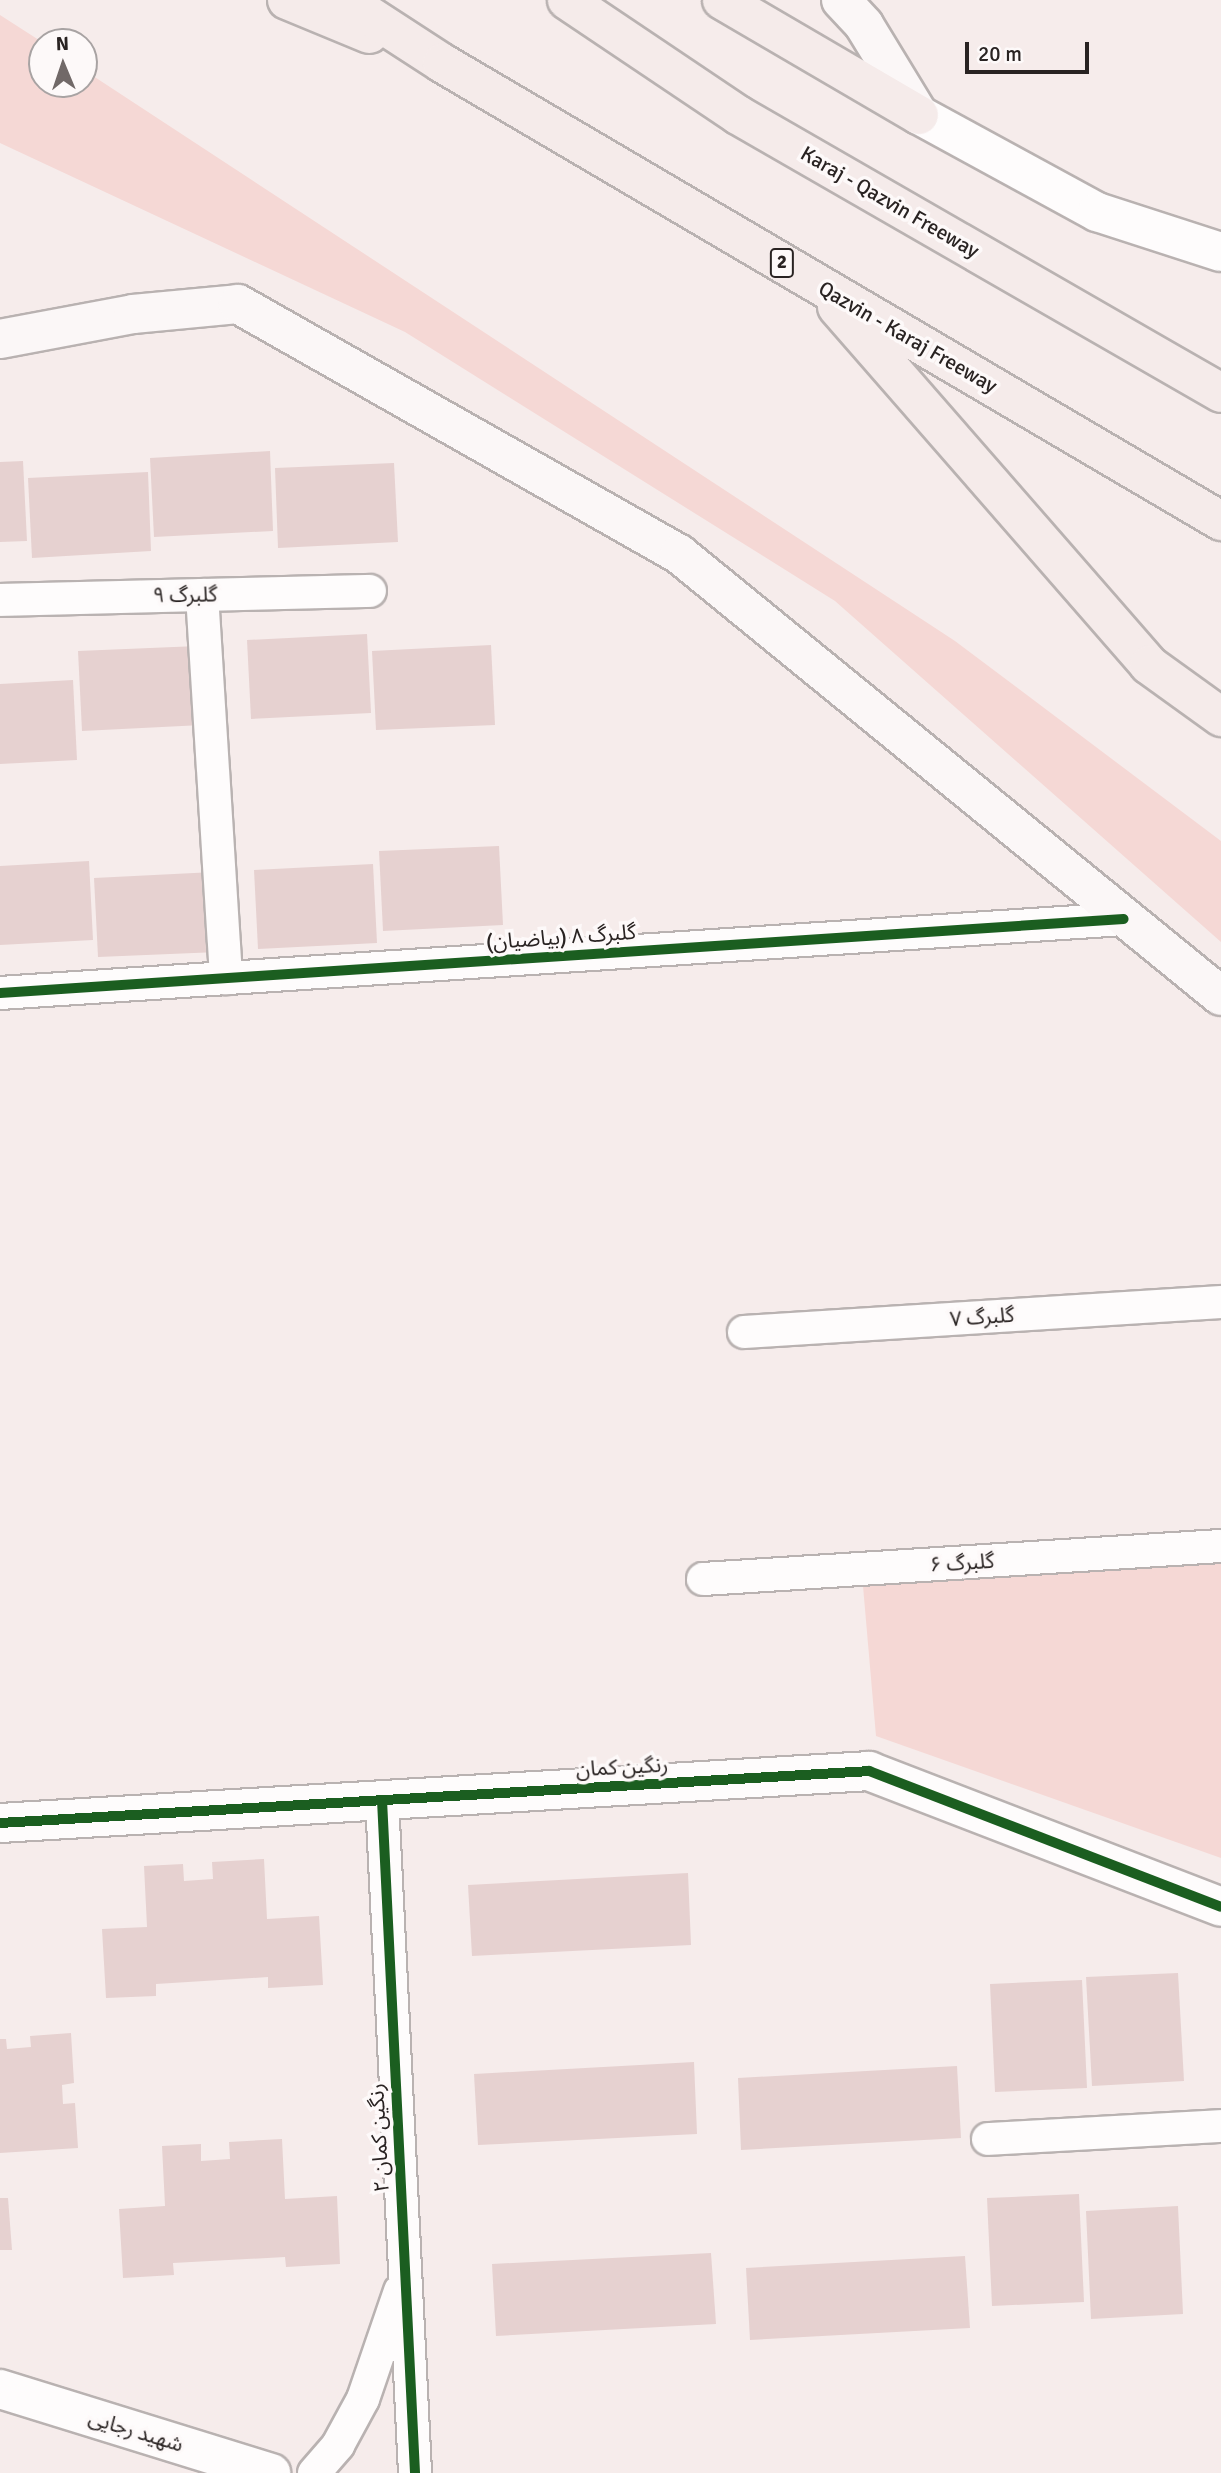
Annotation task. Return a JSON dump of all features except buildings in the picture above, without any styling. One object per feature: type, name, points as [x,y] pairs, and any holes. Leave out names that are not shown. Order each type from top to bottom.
[{"type":"highway","points":[[287,0],[442,63]]},
{"type":"highway","name":"Qazvin - Karaj Freeway","points":[[345,0],[442,63],[1221,521]]},
{"type":"highway","name":"Karaj - Qazvin Freeway","points":[[567,0],[738,115],[1221,393]]},
{"type":"highway","points":[[722,0],[919,115]]},
{"type":"highway","points":[[815,282],[1149,665],[1221,717]]},
{"type":"main road","points":[[841,0],[864,25],[919,115]]},
{"type":"main road","points":[[0,339],[133,314],[238,304],[679,554],[1221,996]]},
{"type":"street","points":[[919,115],[1097,212],[1221,253]]},
{"type":"street","name":"گلبرگ ۹","points":[[0,600],[370,591]]},
{"type":"street","points":[[202,595],[226,978]]},
{"type":"street","name":"گلبرگ ۸ (بیاضیان)","points":[[0,993],[1124,919]]},
{"type":"street","name":"گلبرگ ۷","points":[[744,1332],[1221,1302]]},
{"type":"street","name":"گلبرگ ۶","points":[[703,1579],[1221,1546]]},
{"type":"street","name":"رنگین کمان","points":[[0,1823],[869,1771],[1221,1907]]},
{"type":"street","name":"رنگین کمان ۲","points":[[382,1800],[415,2473]]},
{"type":"street","points":[[988,2139],[1221,2126]]},
{"type":"street","points":[[314,2473],[338,2445],[363,2399],[405,2277]]},
{"type":"street","name":"شهید رجایی","points":[[0,2389],[271,2473]]},
{"type":"shaded area","points":[[0,15],[28,33],[28,98],[98,98],[98,79],[955,641],[1221,841],[1221,942],[835,601],[405,332],[0,143]]},
{"type":"shaded area","points":[[1221,1561],[1221,1858],[876,1736],[863,1586]]},
{"type":"cycle path","points":[[0,993],[1124,919]]},
{"type":"cycle path","points":[[0,1823],[869,1771],[1221,1907]]},
{"type":"cycle path","points":[[382,1800],[415,2473]]}]
